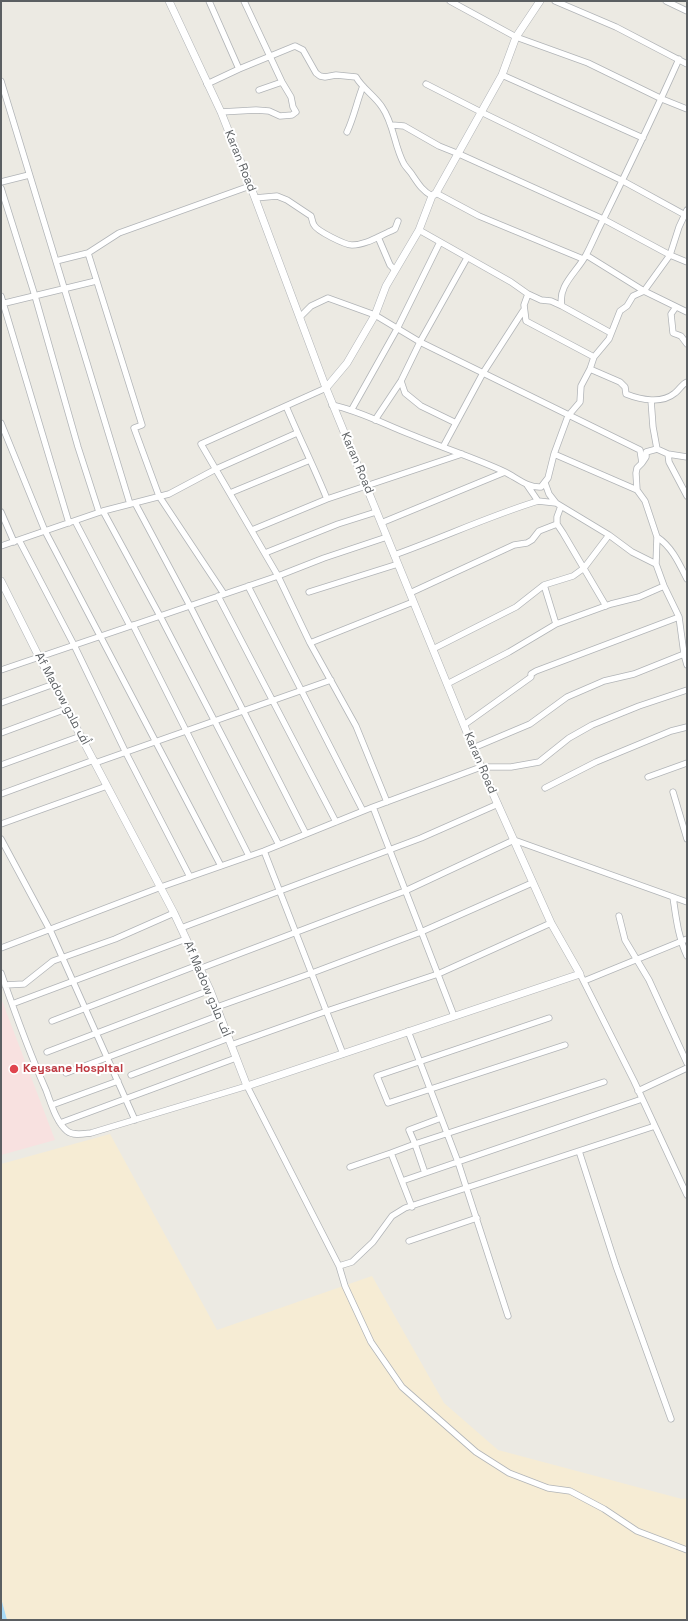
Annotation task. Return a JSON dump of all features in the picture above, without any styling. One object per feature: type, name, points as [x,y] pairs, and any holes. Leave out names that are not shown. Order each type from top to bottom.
[{"type":"street","name":"Karan Road","points":[[169,1],[221,112],[255,198],[332,405],[481,767],[551,923],[582,978]]},
{"type":"street","points":[[209,1],[239,68]]},
{"type":"street","points":[[221,112],[256,110],[269,112],[280,116],[292,115],[296,112],[293,107],[291,97],[282,82],[244,1]]},
{"type":"street","points":[[450,1],[516,37],[588,63],[687,109]]},
{"type":"street","points":[[387,802],[356,726],[310,643],[278,576],[201,444],[326,388],[347,363],[375,315],[386,286],[419,230],[434,195],[459,154],[502,75],[516,37],[540,1]]},
{"type":"street","points":[[555,1],[616,27],[687,64]]},
{"type":"street","points":[[666,1],[687,12]]},
{"type":"street","points":[[207,84],[239,68],[295,46],[303,50],[316,73],[320,76],[325,77],[336,74],[356,77],[373,94],[383,108],[392,125],[393,134],[404,164],[425,192],[479,216],[584,257],[644,291],[687,312]]},
{"type":"street","points":[[562,306],[561,300],[567,281],[584,257],[623,181],[679,59]]},
{"type":"street","points":[[502,75],[643,138]]},
{"type":"street","points":[[1,81],[64,289],[132,503],[190,606],[306,834]]},
{"type":"street","points":[[259,90],[282,82]]},
{"type":"street","points":[[332,405],[352,409],[375,420],[505,472],[536,488],[541,487],[548,478],[554,454],[568,416],[580,402],[581,386],[590,369],[594,357],[609,339],[620,311],[634,296],[644,291],[670,255],[686,213],[426,84]]},
{"type":"street","points":[[348,132],[353,120],[357,100],[364,86]]},
{"type":"street","points":[[392,125],[404,126],[439,146],[603,219],[670,255],[687,262]]},
{"type":"street","points":[[1,182],[29,175]]},
{"type":"street","points":[[56,261],[88,253],[119,233],[250,186]]},
{"type":"street","points":[[1,188],[35,296],[78,447],[101,512],[160,616],[279,845]]},
{"type":"street","points":[[255,198],[277,196],[287,200],[311,216],[315,227],[341,242],[352,245],[365,243],[395,229],[398,221]]},
{"type":"street","points":[[419,230],[511,282],[528,294],[541,300],[551,301],[562,306],[611,333]]},
{"type":"street","points":[[378,237],[390,265],[395,270]]},
{"type":"street","points":[[352,409],[397,329],[440,242]]},
{"type":"street","points":[[88,253],[142,425],[134,428],[159,496],[221,595],[336,822]]},
{"type":"street","points":[[375,420],[400,381],[467,258]]},
{"type":"street","points":[[2,303],[96,281]]},
{"type":"street","points":[[528,294],[524,305],[526,320],[537,328],[594,357]]},
{"type":"street","points":[[1,296],[72,522],[131,626],[186,731],[248,856]]},
{"type":"street","points":[[300,317],[311,306],[328,298],[375,315],[420,342],[568,416],[640,450],[642,463]]},
{"type":"street","points":[[676,307],[671,314],[673,333],[681,336],[687,344]]},
{"type":"street","points":[[442,447],[483,373],[524,311]]},
{"type":"street","points":[[590,369],[620,382],[625,387],[626,394],[651,400],[661,400],[675,393],[687,382]]},
{"type":"street","points":[[400,381],[405,393],[421,406],[456,423]]},
{"type":"street","points":[[651,400],[657,449]]},
{"type":"street","points":[[286,406],[327,499]]},
{"type":"street","points":[[1,423],[45,531],[221,866]]},
{"type":"street","points":[[1,546],[101,512],[169,494],[216,469],[297,433]]},
{"type":"street","points":[[636,490],[637,468],[646,457],[646,452],[657,449],[668,454],[687,458]]},
{"type":"street","points":[[252,530],[327,499],[462,454]]},
{"type":"street","points":[[554,454],[636,490],[646,501],[657,537],[656,564],[664,586],[679,618],[684,654],[687,664]]},
{"type":"street","points":[[668,454],[669,462],[687,496]]},
{"type":"street","points":[[230,493],[310,460]]},
{"type":"street","points":[[381,523],[505,472]]},
{"type":"street","points":[[545,483],[549,494],[558,505],[557,524],[564,533],[606,606]]},
{"type":"street","points":[[527,484],[538,501]]},
{"type":"street","points":[[394,555],[499,513],[538,501],[558,505],[609,535],[632,552],[656,564]]},
{"type":"street","points":[[1,512],[74,645],[126,752],[190,877]]},
{"type":"street","points":[[265,553],[338,524],[376,512]]},
{"type":"street","points":[[410,593],[514,544],[527,543],[532,540],[539,531],[557,524]]},
{"type":"street","points":[[433,649],[516,607],[544,585],[573,576],[584,568],[609,535]]},
{"type":"street","points":[[1,670],[278,576],[324,558],[387,537]]},
{"type":"street","points":[[657,537],[666,543],[672,550],[687,579]]},
{"type":"street","points":[[309,592],[398,564]]},
{"type":"street","name":"Af Madow أف مادو","points":[[1,581],[66,709],[174,913],[210,990],[247,1086]]},
{"type":"street","points":[[544,585],[556,624]]},
{"type":"street","points":[[248,586],[363,811]]},
{"type":"street","points":[[447,684],[509,652],[556,624],[606,606],[639,597],[664,586]]},
{"type":"street","points":[[310,643],[413,602]]},
{"type":"street","points":[[464,725],[530,677],[531,674],[536,671],[679,618]]},
{"type":"street","points":[[473,748],[530,724],[567,697],[604,681],[634,674],[684,654]]},
{"type":"street","points":[[1,794],[156,742],[331,680]]},
{"type":"street","points":[[1,703],[54,684]]},
{"type":"street","points":[[1,948],[161,887],[264,851],[373,807],[481,767],[511,767],[539,762],[569,738],[592,725],[639,706],[687,690]]},
{"type":"street","points":[[1,733],[66,709]]},
{"type":"street","points":[[545,788],[596,762],[671,731],[687,727]]},
{"type":"street","points":[[1,765],[81,736]]},
{"type":"street","points":[[648,777],[687,763]]},
{"type":"street","points":[[1,824],[107,786]]},
{"type":"street","points":[[673,792],[687,839]]},
{"type":"street","points":[[181,928],[421,838],[498,804]]},
{"type":"street","points":[[373,807],[454,1016]]},
{"type":"street","points":[[1,839],[49,930],[74,982],[135,1120]]},
{"type":"street","points":[[52,1021],[405,891],[514,840],[687,902]]},
{"type":"street","points":[[264,851],[344,1054]]},
{"type":"street","points":[[216,1007],[421,932],[532,882]]},
{"type":"street","points":[[673,897],[677,928],[687,956]]},
{"type":"street","points":[[5,985],[24,984],[53,961],[115,939],[174,913]]},
{"type":"street","points":[[619,916],[625,940],[649,980],[687,1063]]},
{"type":"street","points":[[131,1075],[230,1041],[438,974],[551,923]]},
{"type":"street","points":[[12,1004],[186,939]]},
{"type":"street","points":[[1,973],[28,1047],[60,1123],[67,1131],[74,1134],[83,1134],[247,1086],[454,1016],[582,978],[637,959],[687,939]]},
{"type":"street","points":[[582,978],[687,1194]]},
{"type":"street","points":[[47,1052],[210,990]]},
{"type":"street","points":[[66,1073],[220,1015]]},
{"type":"street","points":[[550,1018],[377,1076],[388,1103],[565,1045]]},
{"type":"street","points":[[408,1031],[458,1162],[508,1316]]},
{"type":"street","points":[[60,1123],[236,1058]]},
{"type":"street","points":[[638,1091],[687,1068]]},
{"type":"street","points":[[52,1105],[118,1081]]},
{"type":"street","points":[[350,1167],[414,1144],[604,1082]]},
{"type":"street","points":[[247,1086],[339,1266],[345,1286],[371,1342],[402,1387],[476,1452],[509,1473],[548,1488],[570,1491],[604,1509],[637,1531],[687,1550]]},
{"type":"street","points":[[402,1181],[642,1099]]},
{"type":"street","points":[[425,1173],[409,1130],[441,1118]]},
{"type":"street","points":[[339,1266],[352,1262],[373,1242],[392,1216],[405,1208],[412,1207],[655,1126]]},
{"type":"street","points":[[579,1151],[616,1266],[671,1419]]},
{"type":"street","points":[[391,1153],[412,1207]]},
{"type":"street","points":[[409,1241],[477,1218]]},
{"type":"shaded area","name":"Keysane Hospital","points":[[1,998],[55,1140],[1,1155]]},
{"type":"sand","points":[[110,1134],[217,1330],[372,1276],[444,1403],[498,1450],[682,1499],[687,1498],[687,1620],[7,1620],[1,1598],[1,1164]]},
{"type":"water","points":[[1,1598],[7,1620],[1,1620]]},
{"type":"place","name":"Keysane Hospital","points":[[14,1069]]}]
